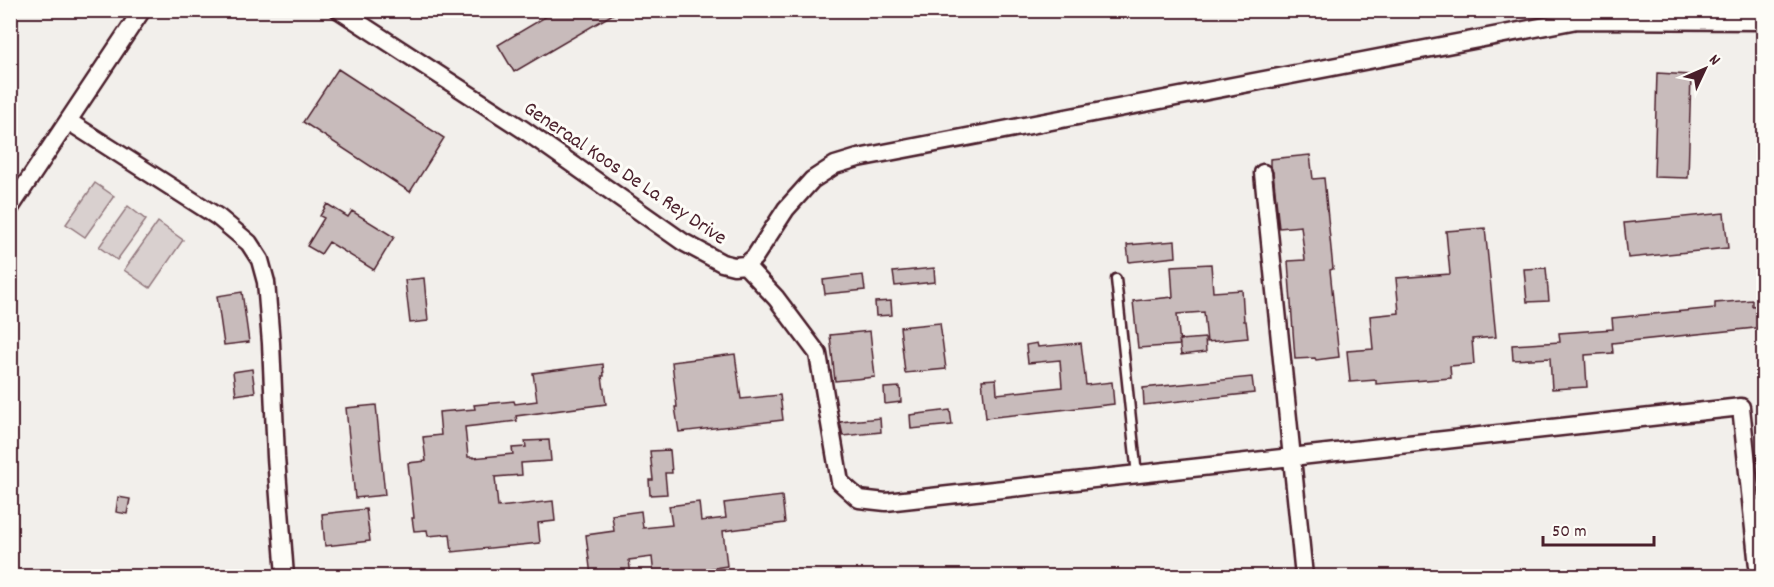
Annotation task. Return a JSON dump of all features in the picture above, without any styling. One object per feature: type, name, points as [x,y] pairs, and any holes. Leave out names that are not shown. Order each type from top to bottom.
[{"type":"street","points":[[10,208],[142,10]]},
{"type":"street","name":"Generaal Koos De La Rey Drive","points":[[339,10],[524,130],[690,246],[722,263],[734,266],[745,265],[776,298],[818,354],[840,482],[859,499],[886,502],[1137,475]]},
{"type":"street","points":[[745,265],[754,258],[786,209],[812,180],[835,165],[858,158],[1393,56],[1575,15],[1764,21]]},
{"type":"street","points":[[68,121],[218,217],[249,243],[260,260],[266,282],[285,576]]},
{"type":"street","points":[[1263,173],[1290,458],[1304,576]]},
{"type":"street","points":[[1137,475],[1741,407],[1759,576]]},
{"type":"lane","points":[[1116,279],[1137,475]]},
{"type":"shaded area","points":[[95,183],[114,196],[85,237],[66,224]]},
{"type":"shaded area","points":[[128,206],[146,220],[117,260],[99,247]]},
{"type":"shaded area","points":[[158,222],[183,240],[150,288],[124,270]]},
{"type":"building","points":[[557,10],[620,10],[514,72],[498,45]]},
{"type":"building","points":[[338,69],[444,138],[410,192],[303,122]]},
{"type":"building","points":[[1657,73],[1691,75],[1688,178],[1654,177]]},
{"type":"building","points":[[1310,155],[1313,179],[1324,178],[1339,357],[1316,360],[1315,358],[1295,359],[1288,261],[1305,260],[1301,226],[1279,228],[1273,172],[1270,166],[1270,159]]},
{"type":"building","points":[[327,204],[348,217],[352,211],[394,237],[374,270],[329,242],[321,254],[307,246],[324,218],[320,216]]},
{"type":"building","points":[[1724,213],[1728,248],[1628,258],[1624,223]]},
{"type":"building","points":[[1485,228],[1496,337],[1472,339],[1474,364],[1450,366],[1451,378],[1376,384],[1376,380],[1350,382],[1347,351],[1373,349],[1370,316],[1399,313],[1396,278],[1450,274],[1446,231]]},
{"type":"building","points":[[1175,241],[1176,257],[1129,262],[1127,245]]},
{"type":"building","points":[[1211,264],[1213,292],[1242,290],[1244,321],[1246,321],[1248,338],[1207,342],[1204,312],[1177,314],[1180,345],[1138,348],[1133,301],[1173,297],[1171,266]]},
{"type":"building","points":[[934,268],[935,282],[895,286],[893,272]]},
{"type":"building","points":[[1546,268],[1549,301],[1527,302],[1524,269]]},
{"type":"building","points":[[863,275],[865,290],[825,294],[823,280]]},
{"type":"building","points":[[424,278],[428,321],[410,323],[405,280]]},
{"type":"building","points":[[242,292],[249,342],[224,345],[217,296]]},
{"type":"building","points":[[1752,300],[1752,306],[1764,305],[1764,327],[1612,343],[1613,353],[1585,355],[1587,387],[1552,389],[1550,358],[1513,360],[1512,345],[1560,342],[1559,333],[1613,329],[1612,318],[1715,308],[1715,303]]},
{"type":"building","points":[[891,301],[892,315],[876,316],[875,302]]},
{"type":"building","points":[[940,323],[946,369],[905,373],[900,327]]},
{"type":"building","points":[[870,331],[875,377],[835,381],[830,335]]},
{"type":"building","points":[[1205,338],[1206,352],[1181,355],[1179,340]]},
{"type":"building","points":[[1037,343],[1038,347],[1081,343],[1086,385],[1112,382],[1114,404],[986,418],[982,380],[996,379],[997,394],[1062,387],[1060,360],[1028,363],[1026,345]]},
{"type":"building","points":[[735,354],[741,399],[780,395],[783,420],[679,432],[672,362]]},
{"type":"building","points":[[603,364],[604,376],[602,376],[606,404],[516,416],[517,421],[465,427],[468,457],[473,458],[513,454],[512,448],[526,447],[525,441],[549,440],[551,461],[521,463],[522,475],[495,477],[498,507],[553,501],[555,521],[538,523],[540,543],[452,552],[450,534],[428,536],[427,530],[414,531],[408,463],[426,461],[423,437],[441,435],[439,412],[475,409],[474,405],[537,401],[533,373]]},
{"type":"building","points":[[252,369],[255,392],[236,395],[233,372]]},
{"type":"building","points":[[1252,377],[1254,393],[1144,405],[1143,388]]},
{"type":"building","points":[[900,387],[901,402],[885,404],[884,388]]},
{"type":"building","points":[[376,405],[385,495],[355,498],[346,408]]},
{"type":"building","points":[[950,410],[952,425],[911,429],[910,415]]},
{"type":"building","points":[[880,418],[881,432],[843,436],[840,422]]},
{"type":"building","points":[[670,450],[672,473],[665,473],[667,494],[650,495],[649,480],[653,480],[650,451]]},
{"type":"building","points":[[782,496],[785,523],[723,531],[727,566],[708,569],[709,576],[690,576],[689,572],[654,576],[652,557],[629,560],[631,576],[591,576],[586,535],[614,531],[612,515],[641,511],[643,528],[672,525],[669,506],[699,502],[701,521],[726,518],[724,503]]},
{"type":"building","points":[[118,497],[130,499],[127,514],[116,512]]},
{"type":"building","points":[[366,509],[370,541],[325,546],[322,514]]}]
